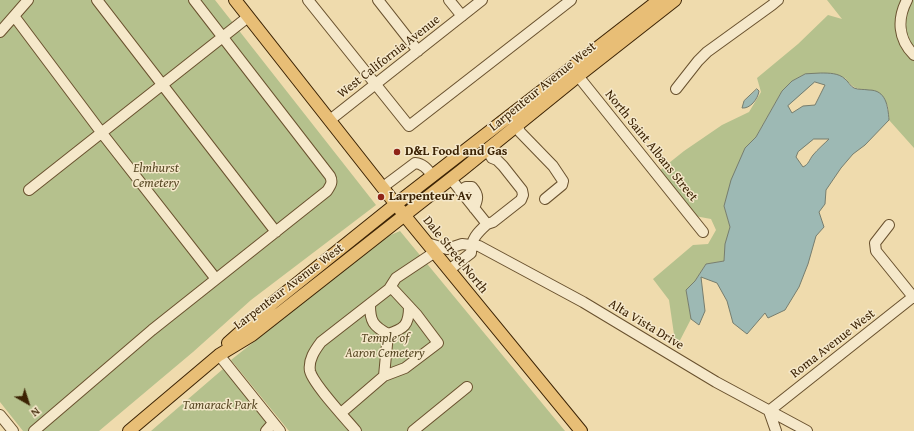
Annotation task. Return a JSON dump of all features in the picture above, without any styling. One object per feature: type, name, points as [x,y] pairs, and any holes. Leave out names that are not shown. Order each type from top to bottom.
[{"type":"main road","name":"Dale Street North","points":[[235,0],[396,204],[581,431]]},
{"type":"main road","name":"Larpenteur Avenue West","points":[[219,355],[228,344],[274,302],[396,204],[659,0]]},
{"type":"main road","name":"Larpenteur Avenue West","points":[[129,431],[219,355],[252,335],[451,179],[675,0]]},
{"type":"street","points":[[0,32],[28,0]]},
{"type":"street","points":[[96,0],[276,232]]},
{"type":"street","points":[[34,431],[152,330],[327,191],[331,186],[332,180],[326,169],[194,0]]},
{"type":"street","points":[[308,0],[409,126],[571,0]]},
{"type":"street","points":[[378,0],[418,51]]},
{"type":"street","points":[[449,0],[462,16]]},
{"type":"street","name":"West California Avenue","points":[[330,120],[482,0]]},
{"type":"street","points":[[676,89],[707,52],[772,6],[778,0]]},
{"type":"street","points":[[907,0],[901,13],[900,26],[903,38],[914,55]]},
{"type":"street","points":[[14,16],[101,132],[216,279]]},
{"type":"street","points":[[29,190],[248,17]]},
{"type":"street","name":"North Saint Albans Street","points":[[578,76],[703,232]]},
{"type":"street","points":[[517,125],[520,132],[553,166],[563,181],[562,185],[546,200]]},
{"type":"street","points":[[449,270],[471,253],[471,245],[475,234],[487,224],[493,222],[520,200],[523,195],[522,190],[503,166],[497,160],[492,158],[487,150]]},
{"type":"street","points":[[383,187],[415,163],[421,163],[433,176]]},
{"type":"street","points":[[451,179],[487,224]]},
{"type":"street","points":[[889,225],[875,243],[876,251],[913,298]]},
{"type":"street","name":"Alta Vista Drive","points":[[431,247],[446,249],[462,244],[479,246],[583,302],[716,382],[807,431]]},
{"type":"street","points":[[356,431],[316,382],[310,370],[314,351],[321,342],[389,290],[396,278],[431,247]]},
{"type":"street","points":[[341,413],[384,376],[406,368],[438,343],[391,287]]},
{"type":"street","name":"Roma Avenue West","points":[[769,411],[913,298]]},
{"type":"street","points":[[370,305],[370,316],[374,325],[388,334],[398,331],[404,327],[409,317],[409,307]]},
{"type":"street","points":[[384,376],[388,334]]},
{"type":"street","points":[[219,355],[276,427],[266,431]]},
{"type":"street","points":[[413,431],[467,387]]},
{"type":"street","points":[[769,411],[776,431]]},
{"type":"street","points":[[0,415],[13,431]]},
{"type":"street","points":[[790,431],[794,429],[807,431]]},
{"type":"green space","name":"Elmhurst Cemetery","points":[[0,0],[215,0],[376,205],[251,300],[193,352],[99,431],[23,431],[0,402]]},
{"type":"green space","points":[[827,0],[914,0],[914,148],[889,120],[888,106],[870,90],[856,88],[845,78],[805,74],[792,81],[782,91],[756,137],[745,148],[724,206],[730,227],[724,261],[706,264],[695,281],[686,290],[691,319],[676,348],[669,300],[653,279],[693,245],[708,244],[716,230],[711,219],[695,216],[659,171],[684,151],[722,125],[749,112],[761,92],[757,78],[798,44],[828,15],[842,19]]},
{"type":"green space","name":"Temple of Aaron Cemetery","points":[[400,231],[565,431],[289,431],[231,360],[386,237]]},
{"type":"green space","name":"Tamarack Park","points":[[223,369],[277,431],[151,431]]},
{"type":"water","points":[[805,74],[837,74],[843,77],[854,88],[879,93],[883,96],[887,104],[889,120],[865,145],[853,154],[841,168],[826,190],[825,204],[819,212],[824,227],[816,236],[808,264],[799,287],[785,310],[768,318],[765,313],[747,334],[733,323],[727,301],[717,283],[701,277],[705,311],[699,325],[691,319],[686,290],[695,281],[706,264],[724,261],[725,244],[730,227],[724,206],[731,180],[745,148],[756,137],[782,91],[792,81]],"holes":[[[815,82],[825,85],[815,105],[803,106],[792,113],[788,106]],[[814,139],[829,139],[803,167],[796,157],[798,152]]]},
{"type":"water","points":[[757,89],[759,91],[755,100],[748,107],[742,108],[744,101]]},
{"type":"place","name":"D&L Food and Gas","points":[[397,152]]},
{"type":"place","name":"Larpenteur Av","points":[[381,197]]}]
